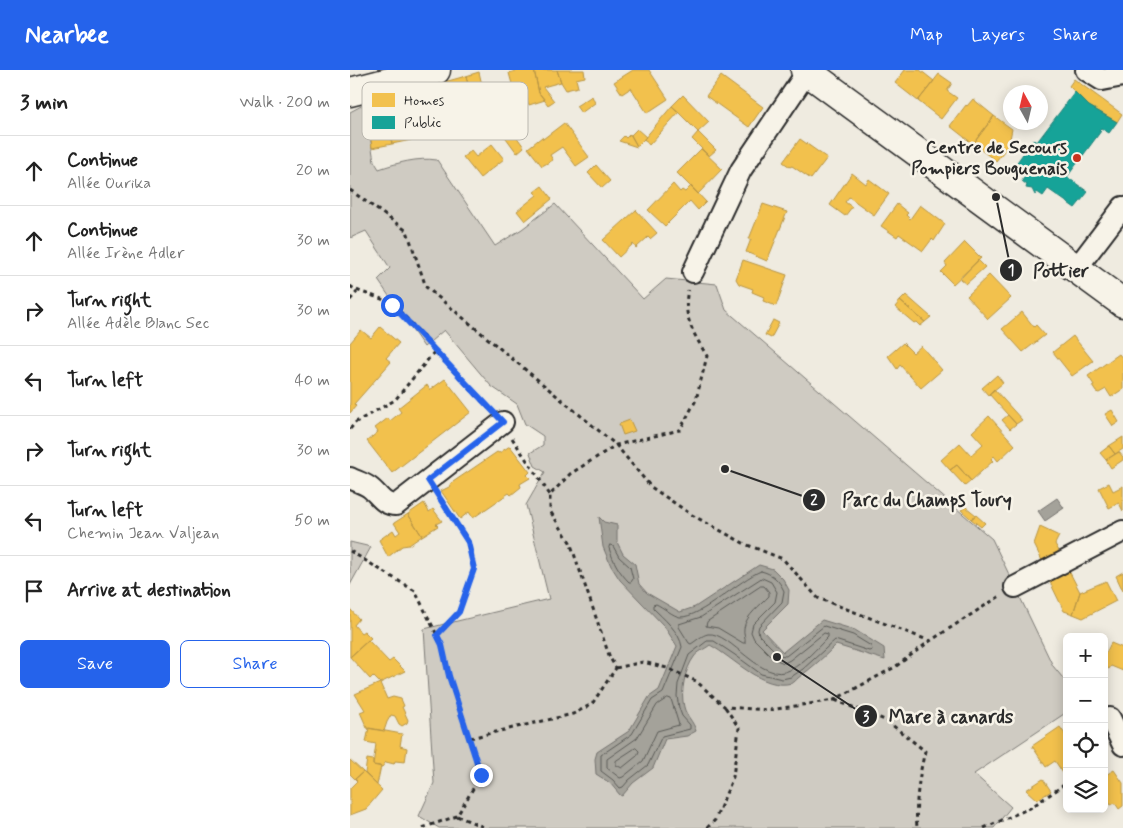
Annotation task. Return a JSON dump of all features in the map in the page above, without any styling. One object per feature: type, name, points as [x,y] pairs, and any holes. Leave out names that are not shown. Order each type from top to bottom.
[{"type":"street","points":[[389,82],[436,70]]},
{"type":"street","points":[[1086,70],[1102,80],[1123,76]]},
{"type":"street","points":[[692,272],[741,170],[806,71],[1123,303]]},
{"type":"street","points":[[1076,269],[1123,207]]},
{"type":"street","points":[[350,478],[369,488],[389,505],[396,505],[503,422]]},
{"type":"street","points":[[1015,588],[1123,531]]},
{"type":"street","points":[[1110,718],[1123,745]]},
{"type":"path","points":[[350,190],[407,230],[426,287],[616,445],[651,488],[692,515],[745,544],[783,559],[818,598],[930,641]]},
{"type":"path","points":[[550,496],[570,474],[616,445],[680,430],[696,400],[707,356],[689,325],[687,296],[692,272]]},
{"type":"path","points":[[350,286],[358,292],[370,294],[392,305],[503,422],[550,496],[550,511],[570,542],[610,658],[616,668]]},
{"type":"path","points":[[350,301],[358,292]]},
{"type":"path","points":[[350,429],[356,422],[395,400],[435,351]]},
{"type":"path","points":[[428,480],[468,542],[474,569],[459,612],[437,635]]},
{"type":"path","points":[[350,551],[415,591],[442,645],[449,676],[481,775],[456,816],[422,828]]},
{"type":"path","points":[[725,707],[770,710],[834,700],[895,667],[930,641],[1015,588]]},
{"type":"path","points":[[470,738],[573,714],[592,704],[616,668],[643,662],[667,668],[696,681],[725,707],[739,728],[733,777],[715,820],[707,828]]},
{"type":"path","points":[[834,700],[888,721],[925,751],[920,771],[916,811],[917,828]]},
{"type":"path","points":[[984,828],[1030,808],[1063,786]]},
{"type":"path","points":[[456,816],[486,828]]},
{"type":"shaded area","points":[[362,106],[362,140],[371,140],[374,161],[379,169],[415,160],[437,160],[495,246],[522,229],[555,204],[643,299],[666,279],[717,284],[726,310],[992,539],[1053,666],[1063,678],[1063,715],[974,774],[1011,807],[994,828],[439,828],[419,816],[434,783],[424,629],[549,599],[526,505],[545,472],[535,466],[530,453],[543,445],[543,436],[525,424],[517,404],[491,386],[444,330],[424,347],[378,280],[390,268],[366,231],[350,238],[350,112]]},
{"type":"shaded area","points":[[350,542],[371,547],[350,585]]},
{"type":"water","points":[[1057,498],[1064,508],[1045,521],[1038,511]]},
{"type":"water","points":[[599,517],[604,522],[617,525],[617,542],[623,554],[635,564],[639,584],[647,593],[680,612],[695,607],[759,565],[773,569],[783,579],[789,590],[788,604],[762,630],[783,652],[822,620],[855,630],[884,648],[885,660],[836,645],[794,682],[781,684],[770,682],[749,672],[710,645],[694,657],[684,681],[684,707],[696,731],[687,736],[665,739],[653,768],[633,783],[622,796],[620,795],[610,783],[596,774],[595,759],[597,752],[629,731],[649,697],[659,690],[677,646],[664,626],[620,580],[611,566],[603,547]]},
{"type":"building: Homes","points":[[519,70],[534,70],[539,93],[545,100],[529,105],[528,82],[511,82],[509,73]]},
{"type":"building: Homes","points":[[534,70],[557,70],[561,82],[543,87],[554,101],[548,105],[539,93]]},
{"type":"building: Homes","points":[[557,70],[584,70],[585,77],[576,79],[578,87],[566,90]]},
{"type":"building: Homes","points":[[633,70],[649,70],[668,99],[647,113],[631,88],[622,94],[614,82]]},
{"type":"building: Homes","points":[[905,70],[920,70],[934,81],[918,101],[895,83]]},
{"type":"building: Homes","points":[[479,72],[481,82],[467,82],[466,76]]},
{"type":"building: Homes","points":[[939,74],[952,83],[947,91],[957,98],[941,119],[918,101]]},
{"type":"building: Homes","points":[[466,76],[467,82],[444,82]]},
{"type":"building: Homes","points":[[721,76],[763,107],[749,127],[706,96]]},
{"type":"building: Homes","points":[[1074,79],[1122,114],[1117,122],[1089,106],[1069,86]]},
{"type":"building: Homes","points":[[683,95],[709,122],[698,132],[672,106]]},
{"type":"building: Homes","points":[[592,96],[595,103],[581,113],[576,106]]},
{"type":"building: Homes","points":[[973,99],[994,116],[973,144],[950,126]]},
{"type":"building: Homes","points":[[672,106],[679,112],[649,145],[644,139]]},
{"type":"building: Homes","points":[[994,116],[1003,122],[1003,130],[1012,130],[1010,139],[1012,141],[996,161],[973,144]]},
{"type":"building: Homes","points":[[564,123],[589,157],[576,166],[562,147],[550,155],[553,160],[542,166],[528,148]]},
{"type":"building: Homes","points":[[637,129],[646,137],[637,146],[631,135]]},
{"type":"building: Homes","points":[[698,132],[716,150],[709,156],[692,139]]},
{"type":"building: Homes","points":[[630,134],[637,147],[619,141],[624,136],[626,138]]},
{"type":"building: Homes","points":[[800,139],[827,158],[811,179],[783,162]]},
{"type":"building: Homes","points":[[371,140],[391,140],[392,144],[372,148]]},
{"type":"building: Homes","points":[[391,140],[411,140],[392,144]]},
{"type":"building: Homes","points":[[508,140],[519,140],[524,147],[517,153]]},
{"type":"building: Homes","points":[[492,144],[504,159],[480,178],[463,157],[471,151],[476,157]]},
{"type":"building: Homes","points":[[701,149],[722,169],[698,194],[677,173]]},
{"type":"building: Homes","points":[[596,165],[610,181],[602,188],[588,173]]},
{"type":"building: Homes","points":[[852,173],[866,184],[869,179],[889,194],[874,215],[849,197],[845,202],[852,207],[845,216],[830,205]]},
{"type":"building: Homes","points":[[673,184],[680,192],[682,190],[685,192],[691,186],[706,202],[698,210],[690,201],[665,226],[648,210]]},
{"type":"building: Homes","points":[[542,186],[552,199],[525,221],[517,211],[537,195],[534,192]]},
{"type":"building: Homes","points":[[763,204],[787,212],[767,261],[746,252],[751,239],[749,239]]},
{"type":"building: Homes","points":[[897,204],[908,213],[906,215],[910,219],[920,205],[945,224],[934,241],[932,239],[923,251],[899,234],[897,237],[881,226]]},
{"type":"building: Homes","points":[[636,210],[657,233],[650,239],[648,237],[636,248],[633,244],[619,257],[603,240]]},
{"type":"building: Homes","points":[[965,242],[981,258],[953,284],[941,272],[947,266],[945,263]]},
{"type":"building: Homes","points":[[743,260],[787,275],[776,306],[763,301],[764,297],[752,292],[753,289],[739,284],[736,279]]},
{"type":"building: Homes","points":[[978,260],[985,267],[966,284],[960,279]]},
{"type":"building: Homes","points":[[989,275],[1011,298],[988,319],[967,296]]},
{"type":"building: Homes","points":[[906,295],[931,317],[925,322],[900,301]]},
{"type":"building: Homes","points":[[900,301],[925,322],[920,326],[916,322],[914,323],[895,307]]},
{"type":"building: Homes","points":[[1022,312],[1034,327],[1036,325],[1045,335],[1023,352],[1002,329]]},
{"type":"building: Homes","points":[[773,320],[779,323],[771,338],[765,335]]},
{"type":"building: Homes","points":[[380,327],[399,343],[386,358],[391,362],[354,404],[356,406],[350,413],[350,343],[361,330],[371,338]]},
{"type":"building: Homes","points":[[1073,336],[1093,361],[1072,376],[1053,352]]},
{"type":"building: Homes","points":[[903,343],[913,353],[921,346],[942,370],[921,388],[900,365],[897,369],[888,356]]},
{"type":"building: Homes","points":[[1119,354],[1123,359],[1123,389],[1111,397],[1106,389],[1099,393],[1096,392],[1088,376]]},
{"type":"building: Homes","points":[[997,375],[1003,383],[988,395],[982,388]]},
{"type":"building: Homes","points":[[445,379],[471,412],[392,473],[367,441],[378,432],[375,428],[388,418],[390,421],[401,412],[398,408],[427,385],[430,390]]},
{"type":"building: Homes","points":[[994,389],[1022,420],[1016,424],[989,394]]},
{"type":"building: Homes","points":[[1112,410],[1119,422],[1113,426],[1105,414]]},
{"type":"building: Homes","points":[[1008,415],[1016,424],[1010,429],[1002,420]]},
{"type":"building: Homes","points":[[989,416],[1015,445],[998,461],[994,456],[991,459],[993,461],[971,481],[957,465],[950,470],[941,460],[960,443],[971,455],[983,444],[972,432]]},
{"type":"building: Homes","points":[[630,420],[635,431],[623,435],[619,424]]},
{"type":"building: Homes","points":[[1123,437],[1123,449],[1115,454],[1109,446]]},
{"type":"building: Homes","points":[[510,446],[530,472],[527,475],[530,478],[520,484],[521,487],[511,495],[509,493],[473,518],[469,512],[460,519],[441,491],[451,486],[450,484],[497,452],[499,453]]},
{"type":"building: Homes","points":[[1109,446],[1115,454],[1106,460],[1100,453]]},
{"type":"building: Homes","points":[[1119,452],[1123,460],[1111,468],[1106,460]]},
{"type":"building: Homes","points":[[957,465],[971,481],[965,486],[950,470]]},
{"type":"building: Homes","points":[[1109,483],[1113,491],[1123,486],[1123,511],[1119,503],[1109,508],[1099,488]]},
{"type":"building: Homes","points":[[424,503],[429,512],[433,509],[442,521],[436,524],[438,526],[422,536],[408,514]]},
{"type":"building: Homes","points":[[966,507],[976,515],[971,519],[961,510]]},
{"type":"building: Homes","points":[[408,514],[422,536],[409,545],[402,546],[388,557],[379,540],[393,530],[396,535],[400,532],[394,523]]},
{"type":"building: Homes","points":[[976,515],[985,523],[981,527],[971,519]]},
{"type":"building: Homes","points":[[1040,527],[1059,536],[1055,544],[1063,558],[1045,567],[1034,544]]},
{"type":"building: Homes","points":[[1068,569],[1080,592],[1073,614],[1064,611],[1048,578]]},
{"type":"building: Homes","points":[[1123,572],[1123,591],[1116,576]]},
{"type":"building: Homes","points":[[1106,581],[1116,601],[1083,618],[1073,614],[1080,592]]},
{"type":"building: Homes","points":[[350,609],[359,619],[354,625],[361,633],[364,631],[371,638],[350,657]]},
{"type":"building: Homes","points":[[368,640],[389,662],[393,659],[405,671],[380,683],[373,676],[370,679],[350,657]]},
{"type":"building: Homes","points":[[1111,643],[1123,648],[1123,671],[1111,666],[1108,668],[1108,649]]},
{"type":"building: Homes","points":[[380,683],[387,699],[393,697],[401,699],[404,706],[402,707],[408,720],[402,726],[395,716],[391,715],[384,731],[367,728],[360,712],[365,710],[355,694]]},
{"type":"building: Homes","points":[[1060,727],[1063,731],[1063,773],[1055,761],[1046,767],[1032,746]]},
{"type":"building: Homes","points":[[369,728],[402,734],[400,746],[407,748],[405,762],[395,761],[394,764],[386,762],[382,767],[373,765],[376,744],[366,742]]},
{"type":"building: Homes","points":[[367,759],[373,760],[373,765],[381,766],[377,785],[365,773]]},
{"type":"building: Homes","points":[[350,760],[363,772],[355,779],[350,774]]},
{"type":"building: Homes","points":[[1114,770],[1123,783],[1123,806],[1119,809],[1115,803],[1111,805],[1108,800],[1108,774]]},
{"type":"building: Homes","points":[[363,772],[382,790],[366,809],[350,815],[350,788],[357,781],[355,779]]},
{"type":"building: Homes","points":[[1043,779],[1051,791],[1037,800],[1026,790]]},
{"type":"building: Public","points":[[1075,92],[1089,106],[1117,122],[1109,133],[1101,128],[1099,130],[1101,131],[1067,177],[1088,192],[1075,208],[1048,189],[1043,196],[1037,192],[1035,195],[1032,189],[1026,188],[1027,185],[1022,181],[1027,173],[1015,165],[1033,140],[1037,142]]},
{"type":"place","name":"Centre de Secours Pompiers Bouguenais","points":[[1077,158]]},
{"type":"place","name":"Pottier","points":[[996,197]]},
{"type":"place","name":"Parc du Champs Toury","points":[[725,469]]},
{"type":"place","name":"Mare à canards","points":[[777,657]]},
{"type":"route","points":[[392,305],[503,422],[428,480],[468,542],[474,569],[459,612],[437,635],[442,645],[449,676],[481,775]]}]
